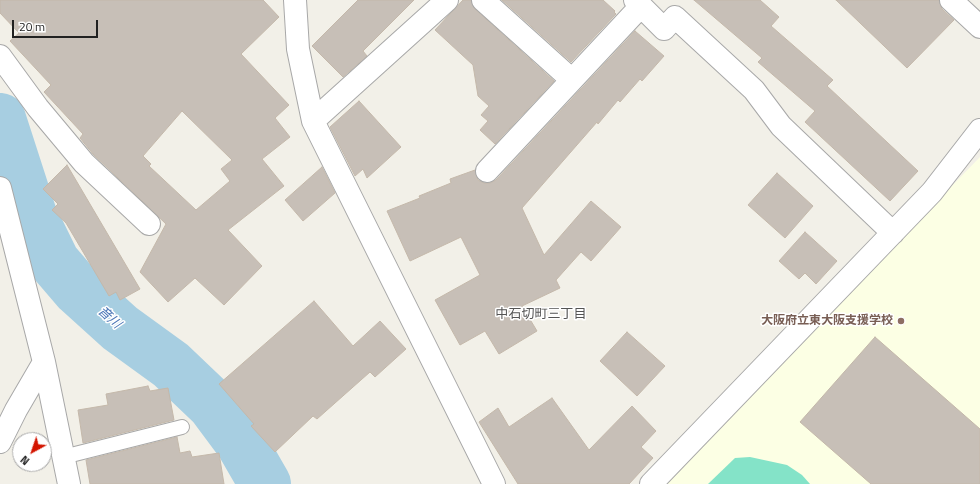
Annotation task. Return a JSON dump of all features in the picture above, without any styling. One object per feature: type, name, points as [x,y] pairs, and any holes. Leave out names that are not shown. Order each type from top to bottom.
[{"type":"street","points":[[295,0],[298,49],[313,121],[494,484]]},
{"type":"street","points":[[313,121],[447,0]]},
{"type":"street","points":[[483,0],[572,80]]},
{"type":"street","points":[[951,0],[980,27]]},
{"type":"street","points":[[487,171],[572,80],[638,3],[664,29],[674,17],[754,90],[782,126],[893,233]]},
{"type":"street","points":[[0,56],[38,108],[84,163],[149,224]]},
{"type":"street","points":[[651,484],[932,192],[980,130]]},
{"type":"street","points":[[0,188],[44,362],[68,484]]},
{"type":"street","points":[[0,442],[16,410],[44,362]]},
{"type":"lane","points":[[63,457],[182,427]]},
{"type":"shaded area","name":"大阪府立東大阪支援学校","points":[[980,157],[980,484],[662,484]]},
{"type":"green space","points":[[750,457],[787,465],[802,475],[810,484],[708,484],[735,458]]},
{"type":"building","points":[[0,0],[263,0],[279,17],[241,54],[289,105],[275,118],[290,137],[262,159],[284,186],[228,230],[262,266],[224,305],[195,278],[168,302],[140,272],[166,224],[93,154],[80,138],[83,134],[44,92],[51,85],[10,41],[19,33],[0,13]],"holes":[[[182,111],[232,160],[221,169],[230,181],[196,210],[149,166],[151,164],[143,156]]]},
{"type":"building","points":[[358,0],[414,0],[363,51],[367,56],[343,77],[312,46]]},
{"type":"building","points":[[463,0],[471,0],[475,9],[554,81],[495,144],[480,130],[488,121],[481,115],[489,106],[478,96],[473,65],[435,30]]},
{"type":"building","points":[[502,0],[603,0],[615,11],[614,12],[616,14],[571,62]]},
{"type":"building","points":[[694,0],[760,0],[779,17],[771,26],[833,80],[827,86],[918,171],[890,201],[805,122],[815,111],[758,62],[762,58]]},
{"type":"building","points":[[836,0],[939,0],[942,9],[954,20],[907,68]]},
{"type":"building","points":[[635,31],[664,56],[642,81],[640,79],[620,102],[618,100],[598,124],[597,122],[522,208],[544,255],[591,201],[621,227],[591,261],[581,252],[556,280],[560,288],[522,306],[537,331],[499,354],[485,331],[460,345],[435,300],[480,275],[461,237],[410,261],[387,211],[420,198],[419,196],[451,183],[450,179],[475,170],[478,180],[484,183],[490,183],[496,180]]},
{"type":"building","points":[[359,101],[401,147],[367,178],[363,169],[355,176],[330,127]]},
{"type":"building","points":[[67,165],[140,289],[120,300],[116,292],[109,296],[66,223],[52,210],[58,204],[43,189]]},
{"type":"building","points":[[322,167],[335,193],[303,221],[285,200]]},
{"type":"building","points":[[777,173],[813,206],[785,238],[748,205]]},
{"type":"building","points":[[805,232],[837,261],[816,284],[805,273],[799,279],[779,261]]},
{"type":"building","points":[[314,301],[353,346],[380,321],[406,349],[375,377],[370,372],[317,419],[313,416],[275,452],[251,426],[254,424],[219,384]]},
{"type":"building","points":[[627,332],[665,366],[637,396],[600,361]]},
{"type":"building","points":[[875,337],[980,429],[980,484],[871,484],[800,422]]},
{"type":"building","points":[[148,386],[150,391],[168,388],[174,420],[83,443],[78,410],[108,405],[106,394]]},
{"type":"building","points":[[552,398],[589,450],[632,406],[656,431],[641,447],[653,458],[629,484],[518,484],[479,422],[498,408],[509,427]]},
{"type":"building","points":[[177,437],[180,453],[190,451],[192,457],[219,453],[224,484],[90,484],[86,460]]},
{"type":"waterway","name":"音川","points":[[0,119],[31,215],[54,262],[78,290],[120,328],[171,365],[213,405],[242,444],[265,484]]},
{"type":"place","name":"大阪府立東大阪支援学校","points":[[901,321]]},
{"type":"district","name":"中石切町三丁目","points":[[541,315]]}]
